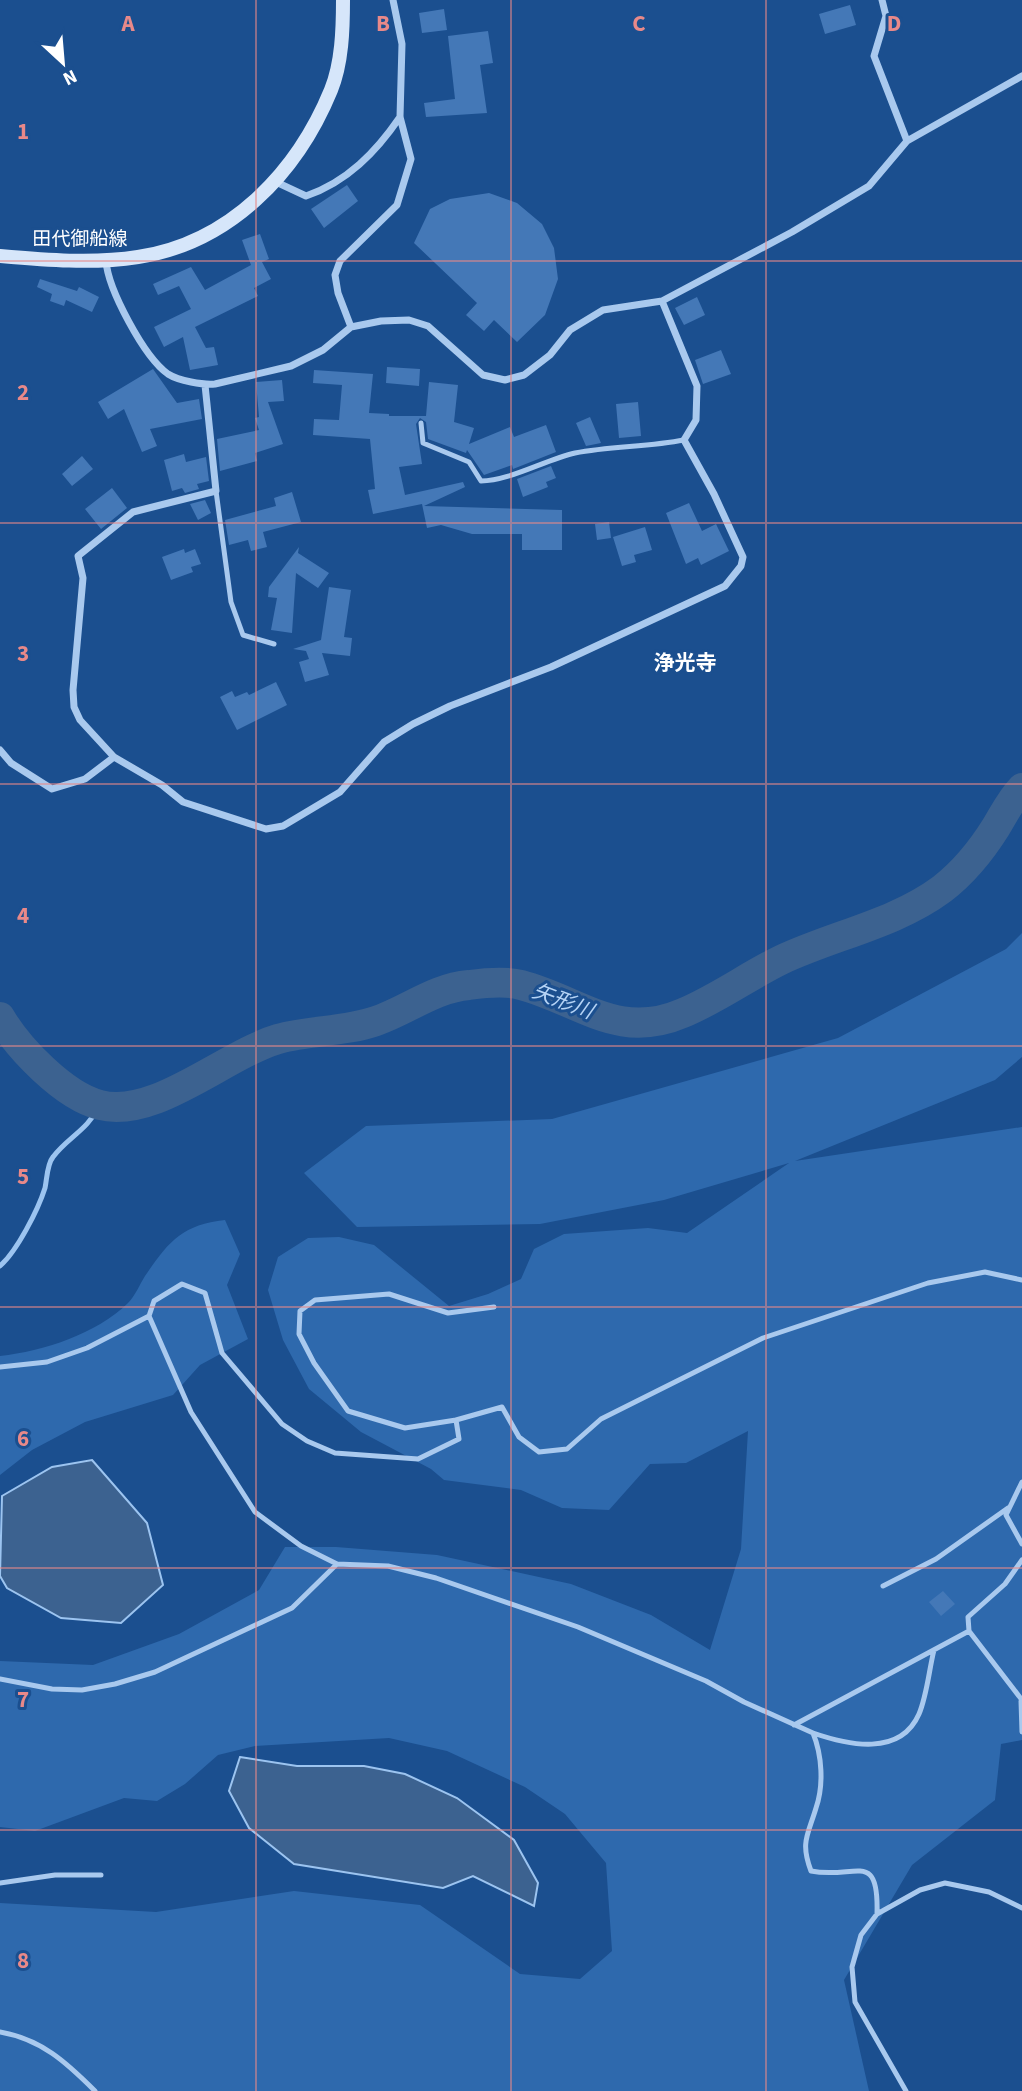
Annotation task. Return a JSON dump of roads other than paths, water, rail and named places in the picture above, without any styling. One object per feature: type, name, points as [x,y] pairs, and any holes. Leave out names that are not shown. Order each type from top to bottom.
[{"type":"main road","name":"田代御船線","points":[[0,256],[106,261],[141,257],[214,231],[243,211],[276,182],[293,162],[332,88],[343,31],[343,0]]},
{"type":"street","points":[[351,327],[338,293],[335,275],[340,261],[397,205],[411,159],[400,117],[402,44],[393,0]]},
{"type":"street","points":[[882,0],[886,16],[874,56],[907,141]]},
{"type":"street","points":[[106,261],[116,299],[157,360],[169,374],[205,385],[291,366],[323,350],[351,327],[381,321],[409,320],[428,326],[483,375],[505,380],[524,374],[550,355],[570,330],[603,310],[662,301],[792,232],[869,186],[907,141],[1022,76]]},
{"type":"street","points":[[276,182],[306,196],[326,189],[362,163],[400,117]]},
{"type":"street","points":[[205,385],[216,491],[133,512],[78,556],[83,578],[73,690],[74,707],[80,720],[114,757],[162,785],[183,802],[266,829],[284,825],[340,792],[384,742],[413,724],[450,706],[551,667],[725,586],[741,566],[743,557],[714,494],[684,440],[696,419],[697,386],[662,301]]},
{"type":"street","points":[[0,750],[10,763],[52,789],[85,779],[114,757]]},
{"type":"lane","points":[[421,423],[423,443],[469,462],[481,481],[492,481],[535,464],[578,453],[684,440]]},
{"type":"lane","points":[[216,491],[231,603],[243,635],[275,644]]},
{"type":"lane","points":[[494,1307],[448,1313],[389,1294],[315,1300],[300,1311],[299,1334],[314,1363],[348,1411],[405,1429],[456,1420],[502,1407],[519,1437],[539,1452],[566,1449],[601,1419],[763,1338],[928,1283],[985,1272],[1022,1280]]},
{"type":"lane","points":[[456,1420],[459,1439],[418,1459],[335,1453],[307,1441],[282,1424],[222,1353],[205,1293],[182,1284],[153,1301],[149,1316],[191,1412],[255,1512],[301,1546],[337,1564],[388,1566],[436,1578],[578,1627],[706,1681],[794,1726],[847,1745],[879,1744],[904,1736],[919,1714],[934,1650]]},
{"type":"lane","points":[[0,1367],[47,1362],[87,1348],[149,1316]]},
{"type":"lane","points":[[1022,1482],[1006,1515],[1022,1544]]},
{"type":"lane","points":[[883,1586],[936,1559],[1008,1508]]},
{"type":"lane","points":[[1022,1560],[1005,1584],[968,1617],[969,1631],[1022,1700],[1022,1732]]},
{"type":"lane","points":[[0,1679],[52,1689],[82,1690],[155,1672],[292,1608],[337,1564]]},
{"type":"lane","points":[[794,1726],[969,1631]]},
{"type":"lane","points":[[813,1734],[821,1753],[817,1807],[807,1829],[804,1853],[811,1871],[825,1874],[865,1871],[872,1874],[878,1885],[877,1914]]},
{"type":"lane","points":[[0,1883],[55,1875],[101,1875]]},
{"type":"lane","points":[[906,2091],[855,2002],[852,1967],[861,1935],[877,1914],[920,1890],[945,1883],[989,1892],[1022,1908]]},
{"type":"lane","points":[[0,2032],[25,2036],[62,2058],[95,2091]]},
{"type":"waterway","name":"矢形川","points":[[0,1017],[18,1043],[57,1081],[86,1100],[100,1105],[122,1107],[144,1103],[167,1094],[257,1047],[278,1039],[364,1025],[456,987],[488,983],[515,984],[619,1021],[639,1023],[660,1020],[696,1007],[781,960],[884,920],[924,901],[942,889],[972,861],[1022,788]]},
{"type":"waterway","points":[[0,1266],[20,1241],[32,1218],[45,1188],[51,1160],[83,1128],[100,1105]]},
{"type":"district","name":"浄光寺","points":[[685,663]]}]
